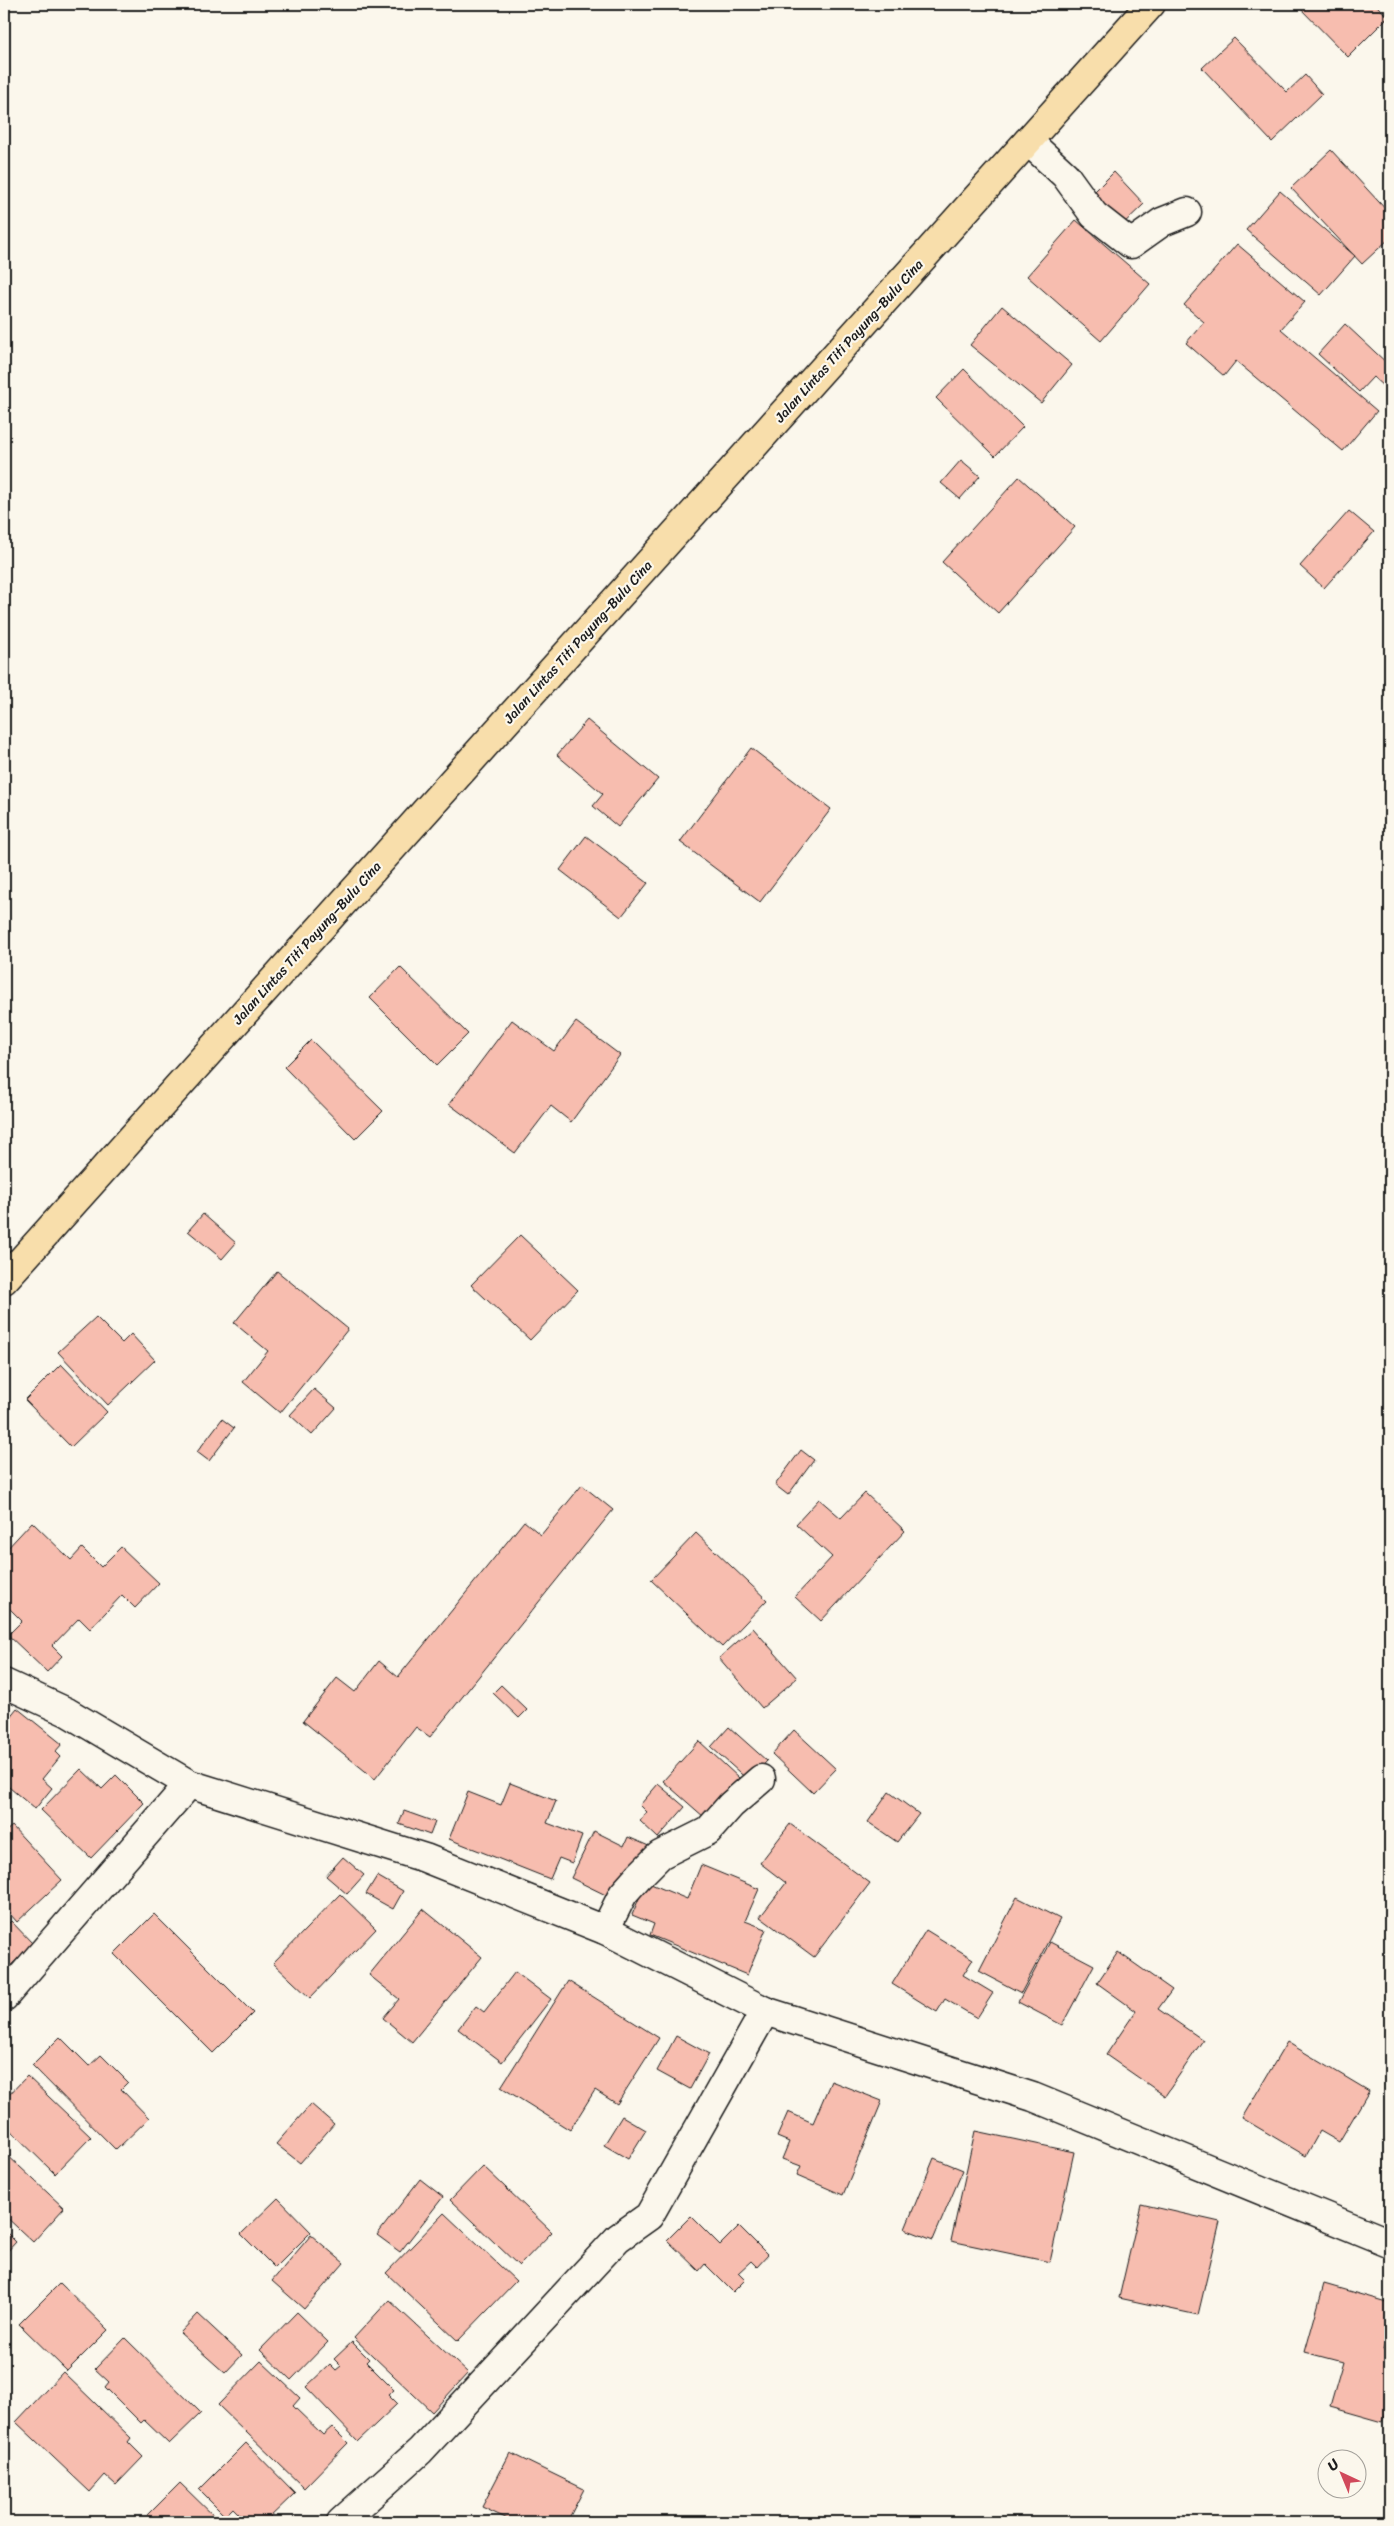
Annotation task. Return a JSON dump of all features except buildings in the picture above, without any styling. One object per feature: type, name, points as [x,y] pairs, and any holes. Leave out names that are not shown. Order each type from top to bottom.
[{"type":"main road","name":"Jalan Lintas Titi Payung–Bulu Cina","points":[[4,1280],[1151,4]]},
{"type":"street","points":[[1028,141],[1065,175],[1094,215],[1131,244],[1162,222],[1187,212]]},
{"type":"street","points":[[4,1682],[67,1712],[189,1784],[425,1858],[605,1930],[765,2011],[1033,2097],[1390,2243]]},
{"type":"street","points":[[605,1930],[623,1894],[660,1855],[708,1831],[730,1805],[761,1779]]},
{"type":"street","points":[[4,1997],[189,1784]]},
{"type":"street","points":[[341,2522],[420,2451],[618,2238],[649,2216],[765,2011]]}]
